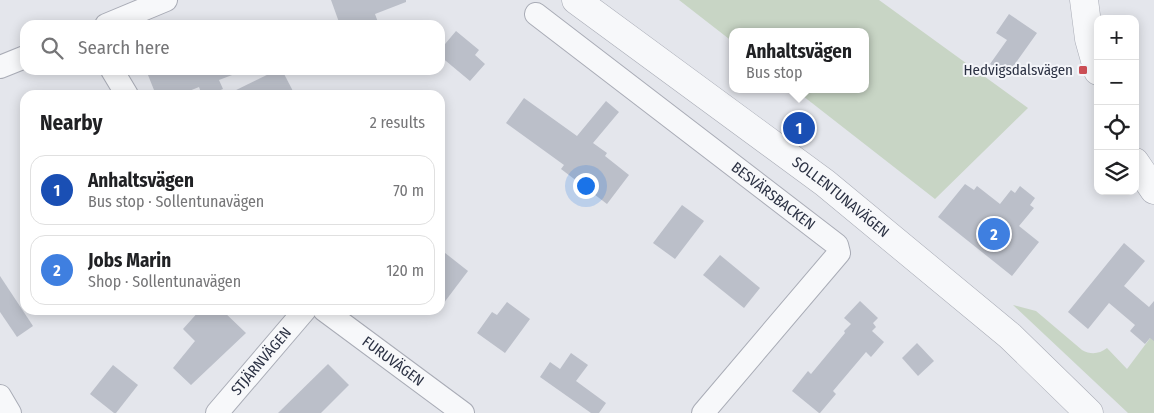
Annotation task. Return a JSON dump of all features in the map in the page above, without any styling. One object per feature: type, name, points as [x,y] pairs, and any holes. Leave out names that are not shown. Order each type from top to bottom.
[{"type":"street","points":[[118,20],[166,0]]},
{"type":"street","name":"SOLLENTUNAVÄGEN","points":[[576,0],[825,183],[1010,336],[1089,413]]},
{"type":"street","points":[[1084,0],[1089,39],[1095,60]]},
{"type":"street","name":"BESVÄRSBACKEN","points":[[536,14],[837,245],[839,253],[703,413]]},
{"type":"street","points":[[0,67],[20,59]]},
{"type":"street","points":[[115,75],[124,90]]},
{"type":"street","points":[[1139,168],[1154,190]]},
{"type":"street","name":"STJÄRNVÄGEN","points":[[217,413],[301,315]]},
{"type":"street","name":"FURUVÄGEN","points":[[331,315],[463,413]]},
{"type":"street","points":[[0,396],[10,413]]},
{"type":"green space","points":[[679,0],[879,0],[1028,108],[935,199],[799,93],[869,93],[869,28],[729,28],[729,39]]},
{"type":"green space","points":[[1013,305],[1036,311],[1085,352],[1101,352],[1107,348],[1127,369],[1154,333],[1154,413],[1128,413]]},
{"type":"building","points":[[331,0],[406,0],[406,2],[375,14],[377,20],[338,20]]},
{"type":"building","points":[[1009,14],[1037,33],[1007,75],[990,64],[1007,40],[996,33]]},
{"type":"building","points":[[456,31],[479,50],[475,55],[485,64],[470,81],[445,60],[445,44]]},
{"type":"building","points":[[148,75],[232,75],[219,80],[223,89],[220,90],[200,90],[199,87],[192,90],[154,90]]},
{"type":"building","points":[[267,75],[285,75],[292,90],[236,90]]},
{"type":"building","points":[[524,98],[577,136],[606,101],[619,112],[593,143],[607,153],[605,156],[629,175],[607,204],[561,169],[564,165],[506,123]]},
{"type":"building","points":[[965,184],[974,190],[977,186],[1000,204],[1011,190],[1015,193],[1020,186],[1035,198],[1030,205],[1034,208],[1019,226],[1039,242],[1012,276],[938,217]]},
{"type":"building","points":[[682,205],[704,221],[675,259],[653,243]]},
{"type":"building","points":[[1124,243],[1145,261],[1124,286],[1149,307],[1154,301],[1154,341],[1150,338],[1145,344],[1130,331],[1135,325],[1109,303],[1088,329],[1068,312]]},
{"type":"building","points":[[445,253],[468,271],[445,301]]},
{"type":"building","points":[[720,255],[760,288],[744,308],[703,275]]},
{"type":"building","points":[[0,276],[20,306],[20,315],[26,315],[33,326],[17,337],[0,312]]},
{"type":"building","points":[[860,301],[878,318],[873,323],[876,327],[872,331],[884,342],[871,357],[866,352],[833,391],[836,394],[819,413],[792,391],[808,371],[811,374],[845,333],[844,331],[851,324],[844,318]]},
{"type":"building","points":[[507,302],[530,319],[505,353],[477,333],[492,312],[497,315]]},
{"type":"building","points":[[196,315],[227,315],[246,333],[191,385],[173,368],[195,341],[183,329]]},
{"type":"building","points":[[917,343],[934,361],[918,376],[902,358]]},
{"type":"building","points":[[571,353],[588,365],[576,381],[606,403],[599,413],[591,413],[540,377],[550,362],[560,369]]},
{"type":"building","points":[[328,364],[349,385],[321,413],[278,413]]},
{"type":"building","points":[[113,365],[138,385],[116,413],[90,394]]},
{"type":"place","name":"Hedvigsdalsvägen","points":[[1083,70]]},
{"type":"place","name":"Anhaltsvägen","points":[[799,128]]},
{"type":"place","name":"Jobs Marin","points":[[994,234]]}]
